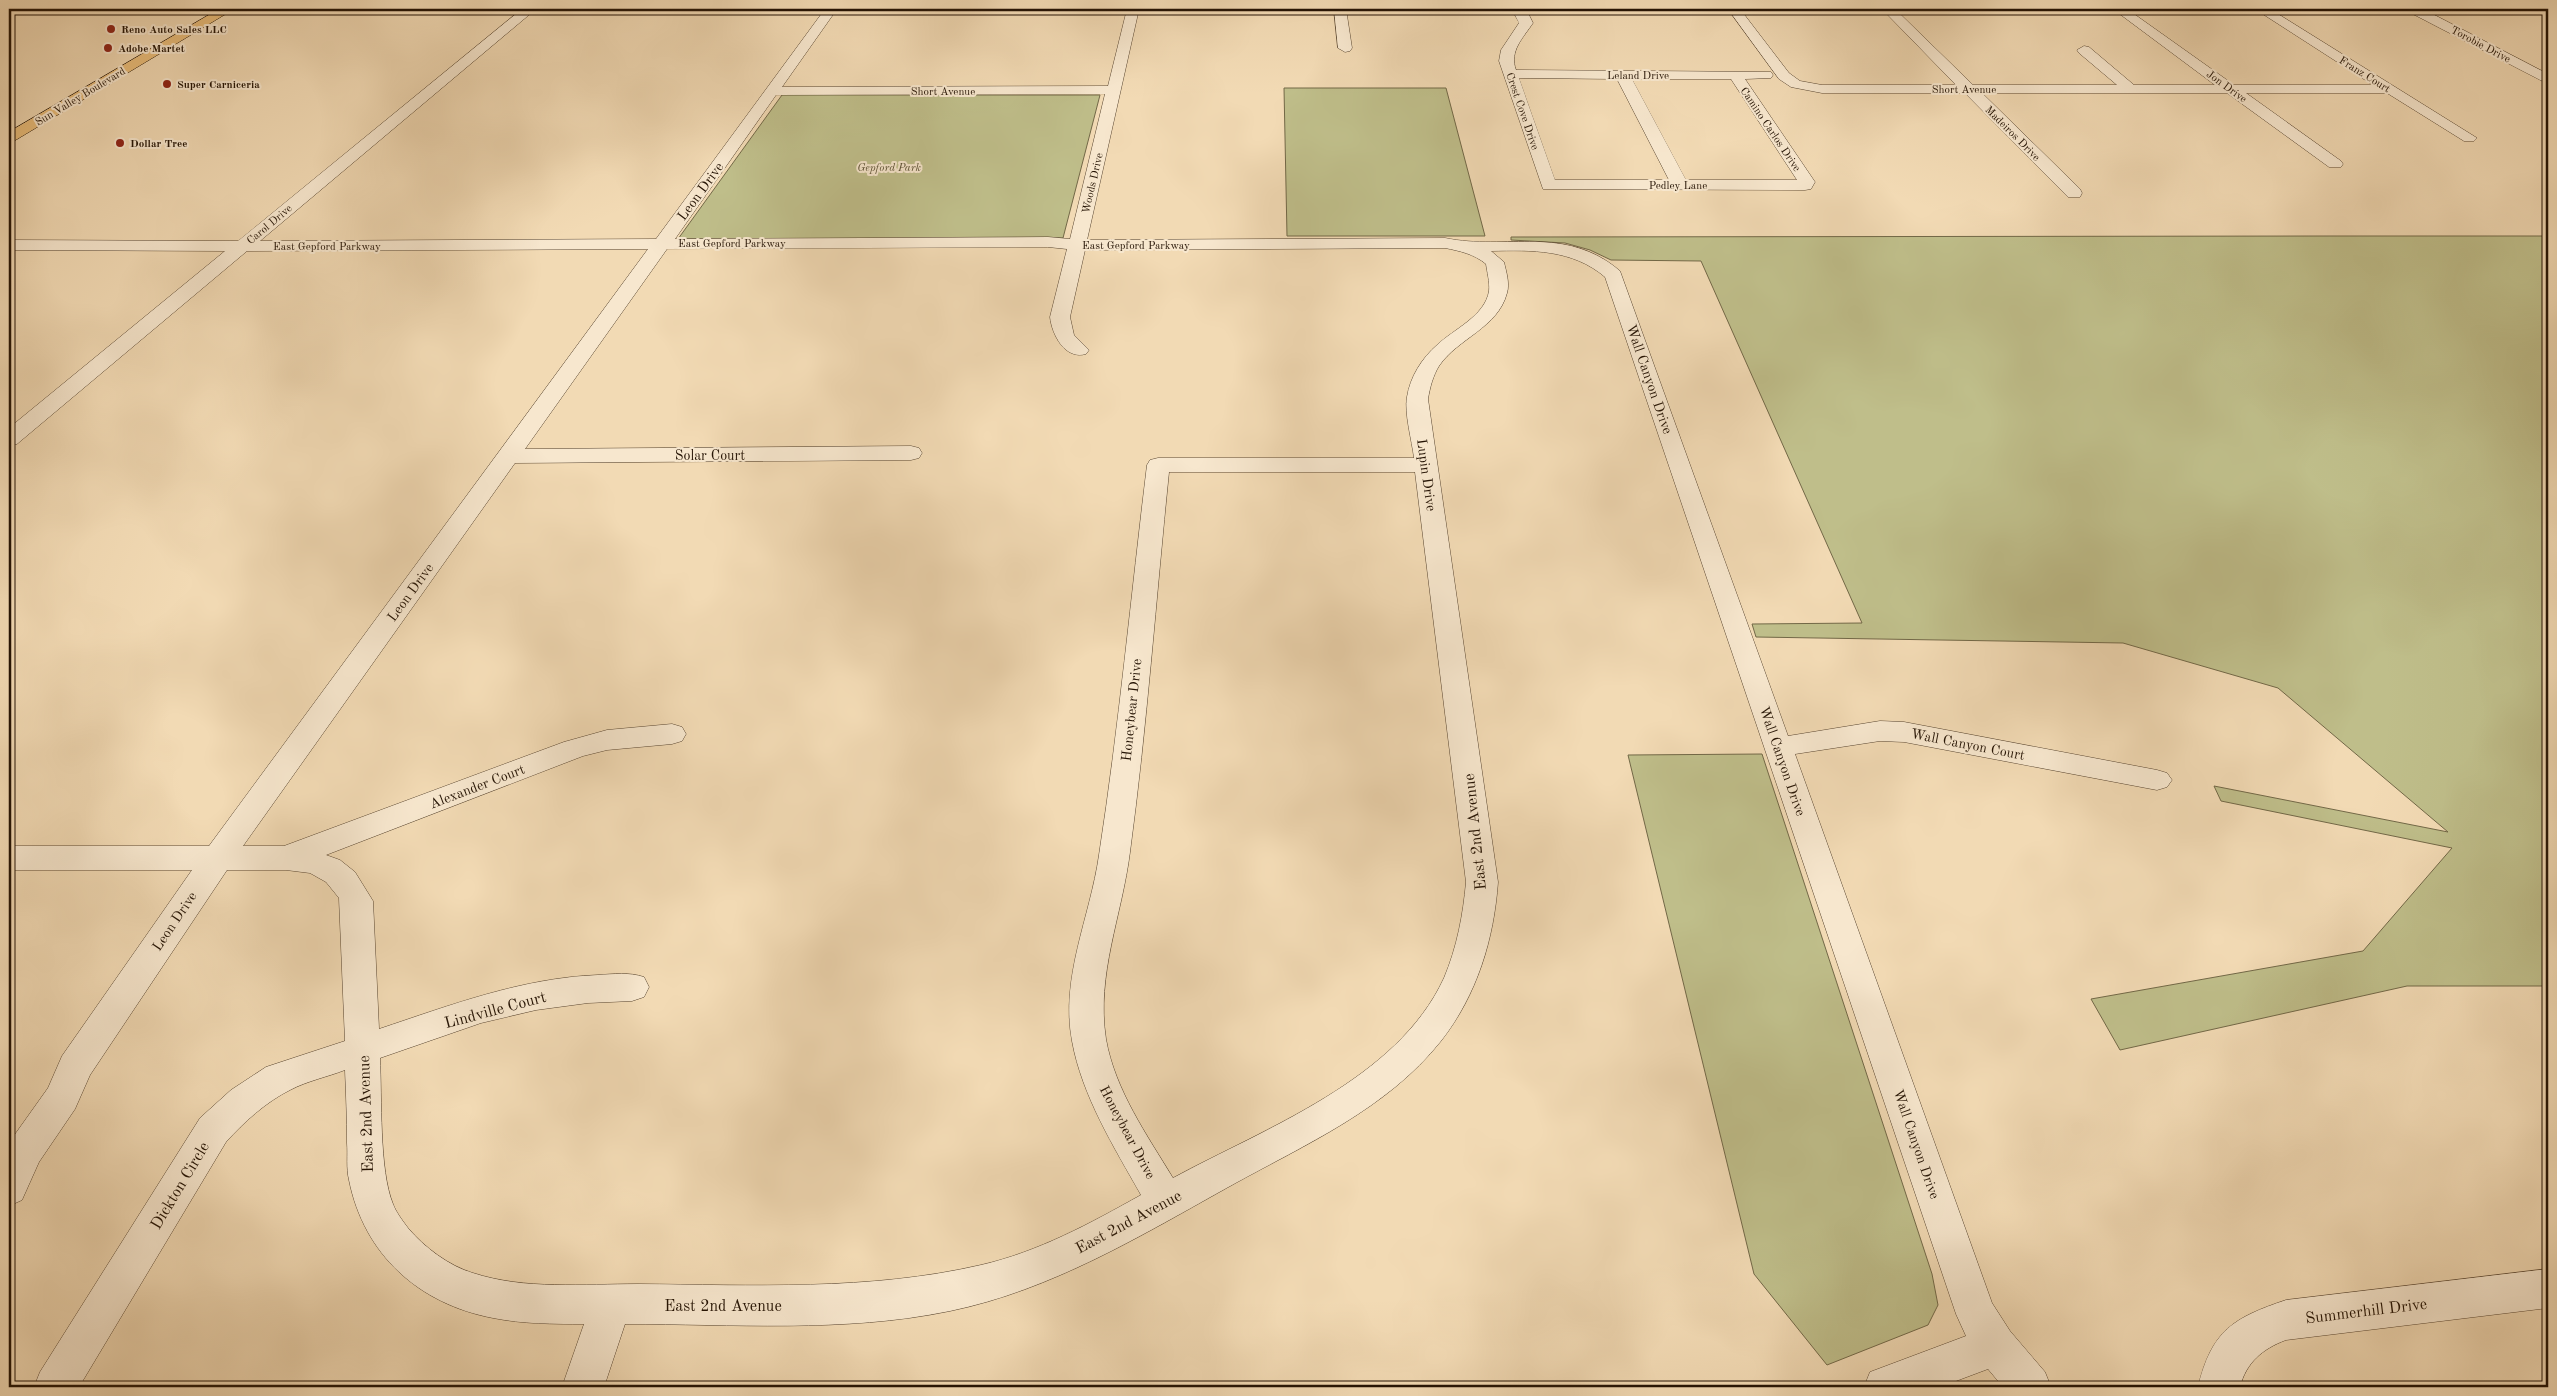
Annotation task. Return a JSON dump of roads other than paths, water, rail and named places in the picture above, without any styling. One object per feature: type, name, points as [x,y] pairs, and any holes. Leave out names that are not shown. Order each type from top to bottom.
[{"type":"main road","name":"Sun Valley Boulevard","points":[[9,138],[228,9]]},
{"type":"street","name":"Carol Drive","points":[[9,439],[530,9]]},
{"type":"street","name":"Leon Drive","points":[[9,1188],[24,1152],[62,1098],[75,1067],[218,858],[831,9]]},
{"type":"street","name":"Woods Drive","points":[[1079,350],[1065,339],[1061,331],[1060,317],[1133,9]]},
{"type":"street","points":[[1340,9],[1345,48]]},
{"type":"street","name":"Short Avenue","points":[[1734,9],[1784,76],[1796,84],[1822,88],[2389,89]]},
{"type":"street","name":"Madeiros Drive","points":[[1888,9],[2074,193]]},
{"type":"street","name":"Jon Drive","points":[[2119,9],[2335,164]]},
{"type":"street","name":"Franz Court","points":[[2261,9],[2469,138]]},
{"type":"street","name":"Torobie Drive","points":[[2414,9],[2548,80]]},
{"type":"street","name":"Crest Cove Drive","points":[[1521,10],[1526,21],[1525,26],[1506,56],[1549,185]]},
{"type":"street","points":[[2084,50],[2132,90]]},
{"type":"street","name":"Leland Drive","points":[[1511,74],[1766,75]]},
{"type":"street","points":[[1622,74],[1680,185]]},
{"type":"street","name":"Camino Carlos Drive","points":[[1735,75],[1806,184]]},
{"type":"street","name":"Short Avenue","points":[[772,91],[1114,90]]},
{"type":"street","name":"Pedley Lane","points":[[1549,185],[1806,184]]},
{"type":"street","name":"East Gepford Parkway","points":[[9,245],[243,246],[1048,242],[1078,245],[1457,245]]},
{"type":"street","name":"Lupin Drive","points":[[1457,245],[1482,252],[1495,262],[1499,292],[1483,316],[1444,348],[1425,371],[1419,385],[1418,399],[1466,763]]},
{"type":"street","name":"Wall Canyon Drive","points":[[1457,245],[1558,248],[1586,256],[1598,262],[1613,275],[1976,1314],[1995,1346],[2030,1387]]},
{"type":"street","name":"Solar Court","points":[[508,456],[911,454]]},
{"type":"street","name":"Honeybear Drive","points":[[1166,1202],[1106,1098],[1093,1059],[1086,1020],[1087,983],[1110,884],[1117,837],[1158,465],[1426,465]]},
{"type":"street","name":"Wall Canyon Court","points":[[1778,747],[1880,731],[1904,732],[2157,780]]},
{"type":"street","name":"Alexander Court","points":[[286,858],[574,749],[607,740],[672,734]]},
{"type":"street","name":"East 2nd Avenue","points":[[9,858],[286,858],[310,861],[333,870],[348,883],[357,900],[367,1178],[376,1211],[394,1241],[418,1265],[450,1284],[490,1298],[536,1304],[828,1305],[886,1302],[953,1291],[1018,1273],[1079,1248],[1326,1114],[1366,1090],[1403,1059],[1430,1030],[1453,995],[1467,965],[1480,918],[1482,882],[1466,763]]},
{"type":"street","name":"Lindville Court","points":[[362,1050],[481,1009],[536,996],[588,989],[632,988]]},
{"type":"street","name":"Dickton Circle","points":[[55,1387],[213,1130],[232,1109],[254,1092],[279,1078],[362,1050]]},
{"type":"street","name":"Summerhill Drive","points":[[2218,1387],[2221,1371],[2235,1347],[2257,1330],[2286,1320],[2548,1288]]},
{"type":"street","points":[[582,1387],[611,1304]]},
{"type":"street","points":[[1885,1387],[1995,1346]]},
{"type":"place","name":"Reno Auto Sales LLC","points":[[111,29]]},
{"type":"place","name":"Adobe Martet","points":[[108,48]]},
{"type":"place","name":"Super Carniceria","points":[[167,84]]},
{"type":"place","name":"Dollar Tree","points":[[120,143]]},
{"type":"park label","name":"Gepford Park","points":[[889,167]]}]
